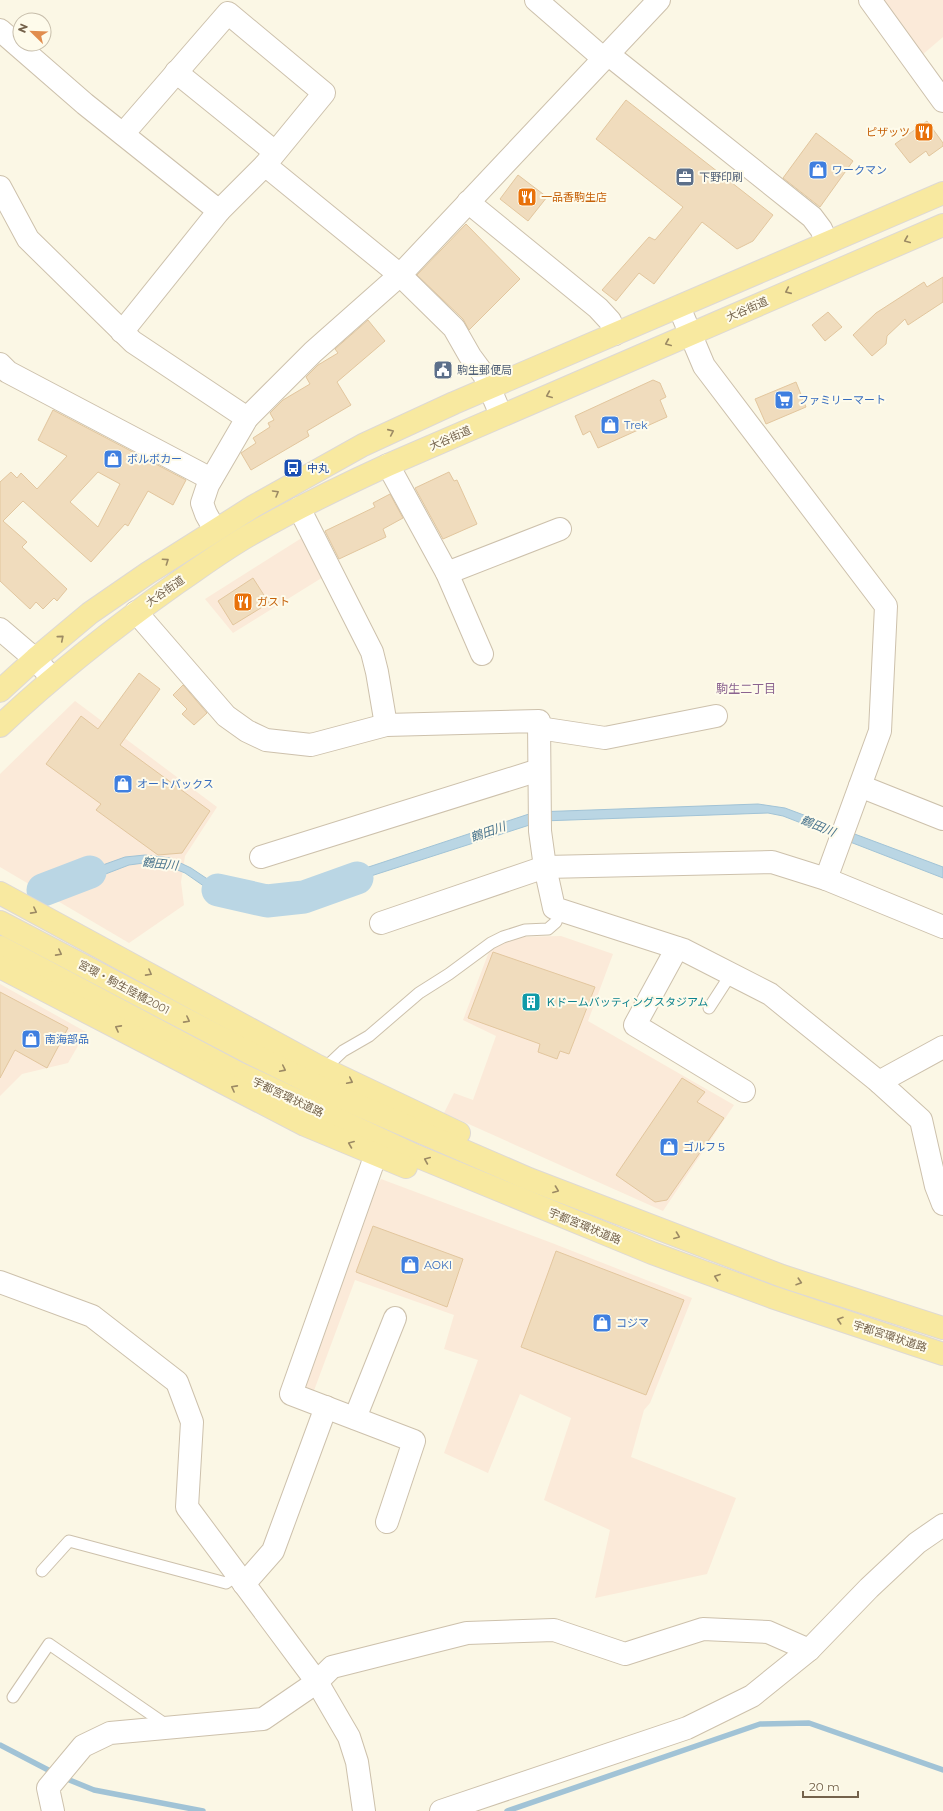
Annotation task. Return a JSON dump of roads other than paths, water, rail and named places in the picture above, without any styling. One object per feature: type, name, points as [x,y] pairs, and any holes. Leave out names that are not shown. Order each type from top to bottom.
[{"type":"main road","points":[[0,691],[35,659],[90,613],[215,530],[302,478],[363,445],[490,388],[943,192]]},
{"type":"main road","name":"大谷街道","points":[[0,726],[52,678],[136,612],[216,555],[299,508],[388,465],[943,225]]},
{"type":"main road","points":[[0,893],[324,1069],[463,1135],[529,1179]]},
{"type":"main road","name":"宮環・駒生陸橋2001","points":[[0,922],[248,1052]]},
{"type":"main road","name":"宮環・駒生陸橋2001","points":[[0,948],[238,1073]]},
{"type":"main road","points":[[0,966],[305,1126],[438,1180],[520,1200]]},
{"type":"main road","name":"宇都宮環状道路","points":[[248,1052],[344,1099],[529,1179],[782,1276],[943,1328]]},
{"type":"main road","name":"宇都宮環状道路","points":[[238,1073],[407,1152],[520,1200],[652,1253],[772,1297],[943,1354]]},
{"type":"street","points":[[536,0],[606,57],[812,217],[821,229],[827,242]]},
{"type":"street","points":[[215,530],[202,503],[211,479],[247,418],[313,352],[400,275],[659,0]]},
{"type":"street","points":[[870,0],[943,101]]},
{"type":"street","points":[[122,332],[219,211],[270,158],[324,93],[228,13],[123,134]]},
{"type":"street","points":[[0,30],[85,104],[219,211]]},
{"type":"street","points":[[176,72],[400,275],[454,328],[470,356],[484,374],[502,416]]},
{"type":"street","points":[[0,186],[28,239],[122,332],[133,342],[247,418]]},
{"type":"street","points":[[468,202],[598,308],[610,321],[615,334]]},
{"type":"street","points":[[679,307],[704,366],[886,606],[880,731],[826,879]]},
{"type":"street","points":[[0,364],[8,372],[211,479]]},
{"type":"street","points":[[388,465],[446,573],[482,654]]},
{"type":"street","points":[[299,508],[372,652],[378,672],[386,725]]},
{"type":"street","points":[[446,573],[560,529]]},
{"type":"street","points":[[136,612],[226,716],[247,731],[266,740],[311,745],[386,725],[539,721],[540,831],[545,867],[554,908],[677,948],[770,994],[879,1082],[921,1120],[938,1170],[943,1204]]},
{"type":"street","points":[[0,629],[35,659],[52,678]]},
{"type":"street","points":[[539,728],[605,738],[716,716]]},
{"type":"street","points":[[261,857],[539,770]]},
{"type":"street","points":[[860,786],[943,819]]},
{"type":"street","points":[[382,923],[545,867],[772,862],[826,879],[943,928]]},
{"type":"street","points":[[677,948],[635,1025],[744,1091]]},
{"type":"street","points":[[879,1082],[943,1047]]},
{"type":"street","points":[[376,1154],[291,1394],[414,1441],[387,1522]]},
{"type":"street","points":[[0,1282],[92,1316],[177,1382],[192,1422],[187,1507],[317,1682],[349,1737],[357,1762],[364,1811]]},
{"type":"street","points":[[355,1418],[395,1318]]},
{"type":"street","points":[[240,1579],[273,1551],[326,1408]]},
{"type":"street","points":[[441,1811],[687,1728],[752,1696],[809,1650],[869,1588],[917,1543],[943,1525]]},
{"type":"street","points":[[53,1811],[48,1788],[83,1746],[110,1733],[263,1719],[317,1682],[332,1667],[467,1633],[554,1630],[625,1654],[703,1629],[768,1632],[809,1650]]},
{"type":"lane","points":[[324,1069],[343,1051],[369,1036],[419,992],[449,974],[491,943],[503,937],[525,930],[548,929],[556,922],[560,910]]},
{"type":"lane","points":[[709,1008],[731,974]]},
{"type":"lane","points":[[42,1571],[69,1541],[226,1583],[240,1579]]},
{"type":"lane","points":[[14,1698],[49,1644],[170,1727]]},
{"type":"water","points":[[758,804],[785,808],[943,867],[943,878],[783,816],[768,813],[542,821],[318,893],[270,900],[249,902],[233,899],[208,889],[185,873],[170,867],[144,863],[129,865],[51,895],[47,885],[125,857],[145,855],[170,858],[191,868],[215,884],[236,893],[258,895],[314,885],[535,812]]},
{"type":"waterway","name":"鶴田川","points":[[43,890],[90,872]]},
{"type":"waterway","name":"鶴田川","points":[[218,890],[267,901],[304,897],[357,878]]},
{"type":"waterway","points":[[507,1811],[760,1724],[809,1723],[943,1770]]},
{"type":"waterway","points":[[0,1745],[54,1773]]},
{"type":"waterway","points":[[62,1777],[94,1790],[203,1811]]},
{"type":"place","name":"ピザッツ","points":[[924,132]]},
{"type":"place","name":"ワークマン","points":[[818,170]]},
{"type":"place","name":"下野印刷","points":[[685,177]]},
{"type":"place","name":"一品香駒生店","points":[[527,197]]},
{"type":"place","name":"駒生郵便局","points":[[443,370]]},
{"type":"place","name":"ファミリーマート","points":[[784,400]]},
{"type":"place","name":"Trek","points":[[610,425]]},
{"type":"place","name":"ボルボカー","points":[[113,459]]},
{"type":"place","name":"中丸","points":[[293,468]]},
{"type":"place","name":"ガスト","points":[[243,602]]},
{"type":"place","name":"オートバックス","points":[[123,784]]},
{"type":"place","name":"Ｋドームバッティングスタジアム","points":[[531,1002]]},
{"type":"place","name":"南海部品","points":[[31,1039]]},
{"type":"place","name":"ゴルフ５","points":[[669,1147]]},
{"type":"place","name":"AOKI","points":[[410,1265]]},
{"type":"place","name":"コジマ","points":[[602,1323]]},
{"type":"district","name":"駒生二丁目","points":[[746,689]]}]
